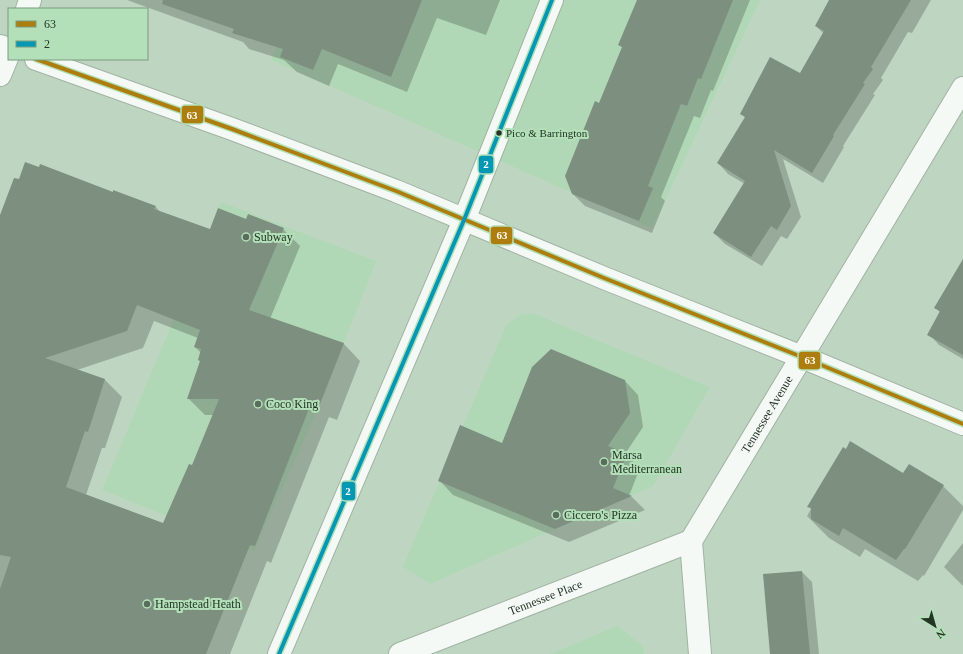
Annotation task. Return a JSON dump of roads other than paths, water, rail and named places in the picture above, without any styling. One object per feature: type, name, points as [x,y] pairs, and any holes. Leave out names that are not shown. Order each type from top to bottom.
[{"type":"street","points":[[279,654],[464,220],[552,0]]},
{"type":"street","points":[[0,75],[8,55]]},
{"type":"street","points":[[39,60],[240,132],[396,191],[604,278],[802,357],[963,424]]},
{"type":"street","name":"Tennessee Avenue","points":[[691,541],[963,88]]},
{"type":"street","points":[[691,541],[700,654]]},
{"type":"street","name":"Tennessee Place","points":[[400,654],[691,541]]},
{"type":"place","name":"Pico & Barrington","points":[[499,133]]},
{"type":"place","name":"Subway","points":[[246,237]]},
{"type":"place","name":"Coco King","points":[[258,404]]},
{"type":"place","name":"Marsa Mediterranean","points":[[604,462]]},
{"type":"place","name":"Ciccero's Pizza","points":[[556,515]]},
{"type":"place","name":"Hampstead Heath","points":[[147,604]]}]
